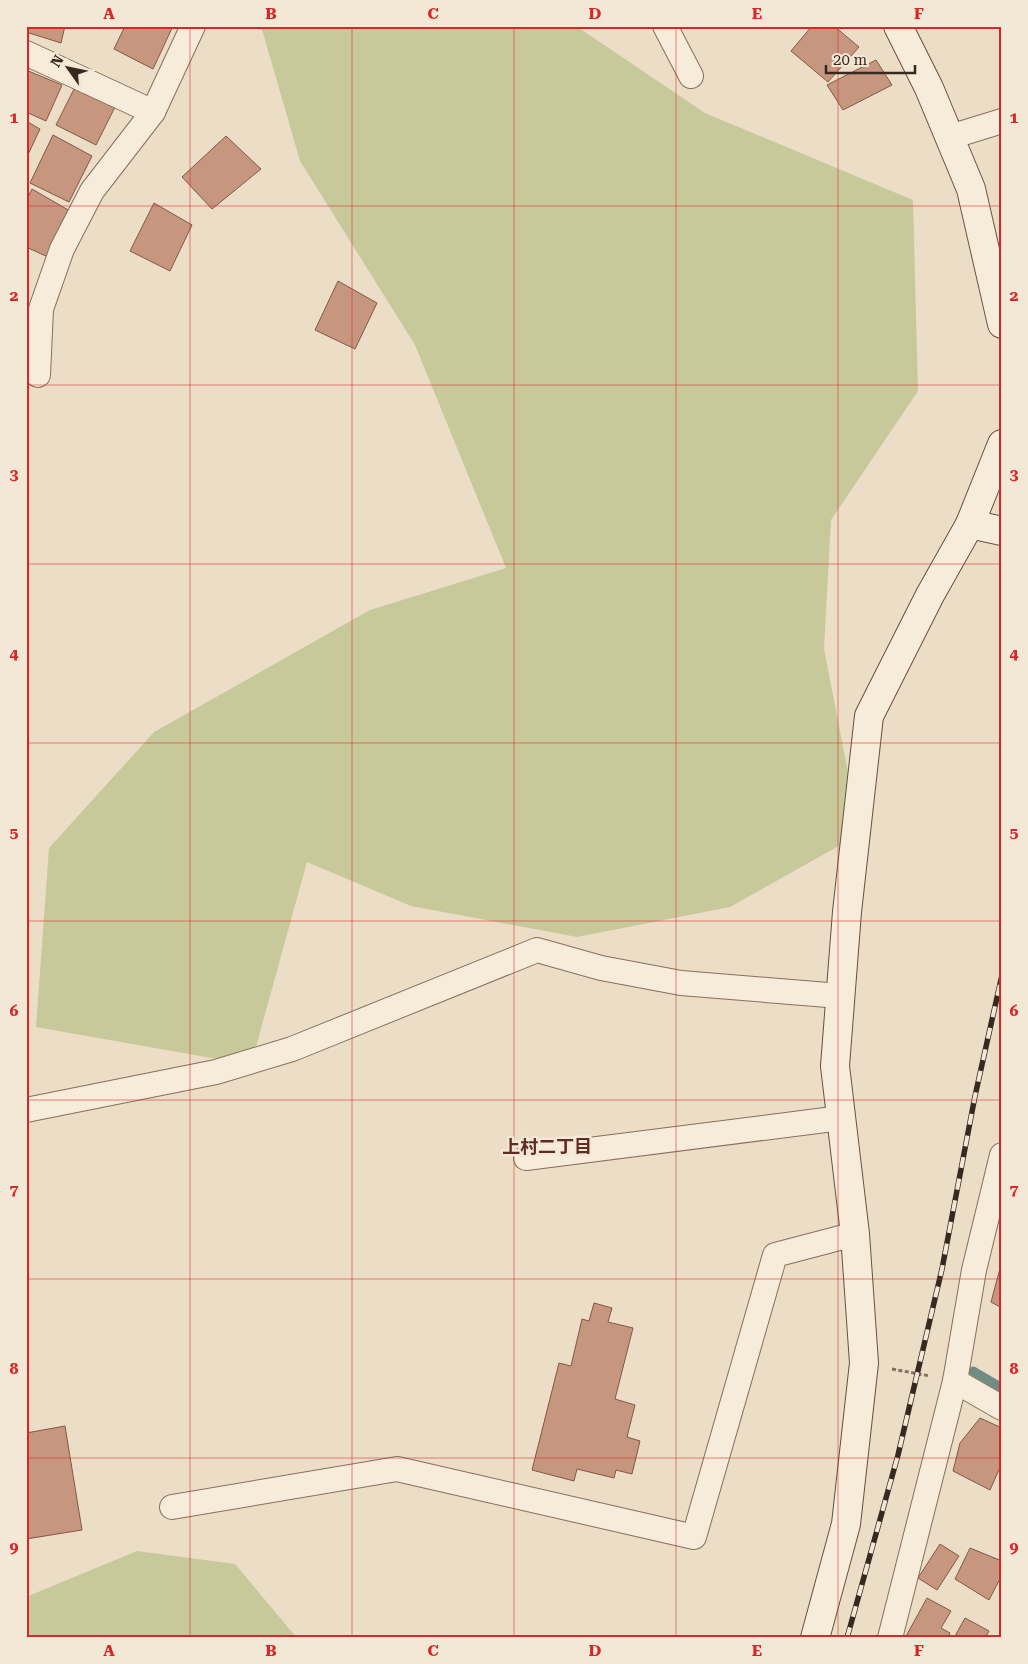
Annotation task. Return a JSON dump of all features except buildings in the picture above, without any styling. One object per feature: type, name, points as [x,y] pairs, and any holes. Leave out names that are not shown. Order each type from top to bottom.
[{"type":"street","points":[[38,375],[41,309],[62,249],[92,192],[154,112],[193,26]]},
{"type":"street","points":[[665,26],[691,76]]},
{"type":"street","points":[[898,26],[929,88],[972,189],[1002,324]]},
{"type":"street","points":[[26,54],[154,112]]},
{"type":"street","points":[[950,137],[1002,121]]},
{"type":"street","points":[[814,1638],[846,1524],[864,1364],[855,1234],[835,1066],[848,902],[869,716],[930,595],[970,524],[1002,444]]},
{"type":"street","points":[[970,524],[1002,531]]},
{"type":"street","points":[[26,1110],[216,1072],[292,1049],[536,950],[601,968],[681,983],[840,996]]},
{"type":"street","points":[[526,1158],[841,1118]]},
{"type":"street","points":[[890,1638],[955,1382],[974,1270],[1002,1155]]},
{"type":"street","points":[[172,1507],[397,1469],[694,1537],[775,1255],[855,1234]]},
{"type":"street","points":[[955,1382],[1002,1408]]},
{"type":"path","points":[[864,1364],[955,1382]]},
{"type":"green space","points":[[261,26],[576,26],[705,113],[913,200],[918,391],[831,520],[824,649],[860,834],[730,907],[577,937],[411,906],[307,862],[251,1065],[36,1027],[49,848],[154,732],[370,610],[506,568],[415,345],[300,161]]},
{"type":"green space","points":[[137,1551],[235,1564],[297,1638],[26,1638],[26,1597]]},
{"type":"waterway","points":[[973,1371],[1002,1388]]},
{"type":"railway","points":[[847,1638],[898,1455],[942,1269],[975,1096],[1002,975]]},
{"type":"district","name":"上村二丁目","points":[[547,1147]]}]
